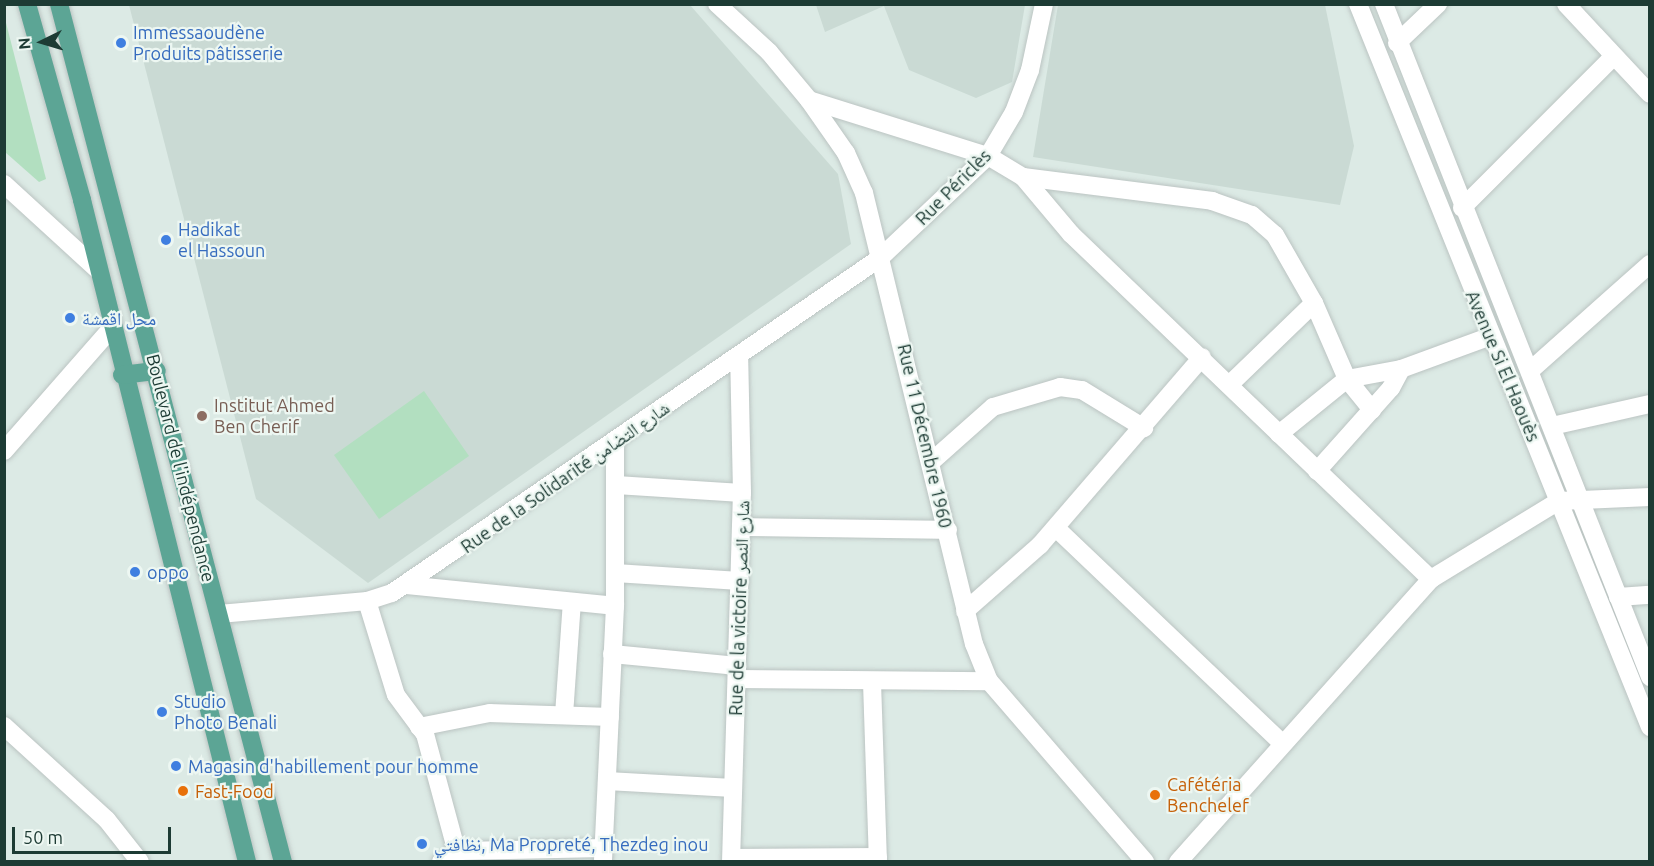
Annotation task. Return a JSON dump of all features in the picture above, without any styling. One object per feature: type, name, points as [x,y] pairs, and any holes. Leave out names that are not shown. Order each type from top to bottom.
[{"type":"main road","name":"Boulevard de l'indépendance","points":[[27,4],[99,271],[110,330],[247,861]]},
{"type":"main road","name":"Boulevard de l'indépendance","points":[[59,4],[157,371],[283,861]]},
{"type":"main road","points":[[122,375],[157,371]]},
{"type":"street","name":"Rue 11 Décembre 1960","points":[[717,4],[769,52],[809,100],[846,153],[864,193],[932,462],[966,611],[989,681],[1145,861]]},
{"type":"street","name":"Rue Périclès","points":[[880,258],[988,156],[1030,70],[1044,4]]},
{"type":"street","name":"Avenue Si El Haouès","points":[[1358,4],[1402,122],[1650,728]]},
{"type":"street","name":"Avenue Si El Haouès","points":[[1384,4],[1423,115],[1532,369],[1580,500],[1650,677]]},
{"type":"street","points":[[1397,43],[1438,4]]},
{"type":"street","points":[[1566,4],[1613,57],[1650,94]]},
{"type":"street","points":[[1462,208],[1613,57]]},
{"type":"street","points":[[809,100],[988,156],[1023,177],[1071,234],[1202,357],[1278,434],[1431,579]]},
{"type":"street","points":[[1402,122],[1423,115]]},
{"type":"street","points":[[1023,177],[1077,180],[1239,209],[1275,235],[1314,303],[1347,379],[1372,410]]},
{"type":"street","points":[[4,184],[99,271]]},
{"type":"street","name":"Rue de la Solidarité شارع التضامن","points":[[219,614],[367,601],[406,585],[615,444],[880,258]]},
{"type":"street","points":[[1532,369],[1650,264]]},
{"type":"street","points":[[1230,385],[1314,303]]},
{"type":"street","points":[[4,451],[110,330]]},
{"type":"street","points":[[1278,434],[1347,379],[1401,369],[1491,336]]},
{"type":"street","name":"Rue de la victoire شارع النصر","points":[[732,860],[742,493],[739,355]]},
{"type":"street","points":[[966,611],[1056,528],[1144,428],[1202,357]]},
{"type":"street","points":[[1317,471],[1372,410],[1401,369]]},
{"type":"street","points":[[932,462],[993,407],[1060,387],[1082,390],[1144,428]]},
{"type":"street","points":[[1552,426],[1650,404]]},
{"type":"street","points":[[367,601],[396,695],[419,727],[437,772],[449,857],[604,855],[615,606],[615,444]]},
{"type":"street","points":[[616,485],[742,493]]},
{"type":"street","points":[[1178,861],[1431,579],[1559,501],[1650,497]]},
{"type":"street","points":[[741,527],[948,530]]},
{"type":"street","points":[[1056,528],[1283,744]]},
{"type":"street","points":[[615,573],[740,581]]},
{"type":"street","points":[[406,585],[615,606]]},
{"type":"street","points":[[1618,597],[1650,595]]},
{"type":"street","points":[[564,716],[572,602]]},
{"type":"street","points":[[612,654],[737,672],[872,682],[989,681]]},
{"type":"street","points":[[732,860],[878,859],[872,682]]},
{"type":"street","points":[[419,727],[480,714],[610,717]]},
{"type":"street","points":[[4,726],[107,820],[140,861]]},
{"type":"street","points":[[607,781],[733,788]]},
{"type":"shaded area","points":[[129,5],[690,5],[838,174],[851,244],[368,583],[256,499]]},
{"type":"shaded area","points":[[816,5],[1025,5],[1012,82],[976,98],[909,70],[884,6],[825,32]]},
{"type":"shaded area","points":[[1058,5],[1325,5],[1354,146],[1340,205],[1033,157]]},
{"type":"green space","points":[[4,15],[46,179],[39,182],[5,152]]},
{"type":"green space","points":[[424,391],[469,456],[379,519],[334,455]]},
{"type":"place","name":"Immessaoudène Produits pâtisserie","points":[[121,43]]},
{"type":"place","name":"Hadikat el Hassoun","points":[[166,240]]},
{"type":"place","name":"محل اقمشة","points":[[70,318]]},
{"type":"place","name":"Institut Ahmed Ben Cherif","points":[[202,416]]},
{"type":"place","name":"oppo","points":[[135,572]]},
{"type":"place","name":"Studio Photo Benali","points":[[162,712]]},
{"type":"place","name":"Magasin d'habillement pour homme","points":[[176,766]]},
{"type":"place","name":"Fast-Food","points":[[183,791]]},
{"type":"place","name":"Cafétéria Benchelef","points":[[1155,795]]},
{"type":"place","name":"نظافتي, Ma Propreté, Thezdeg inou","points":[[422,844]]}]
